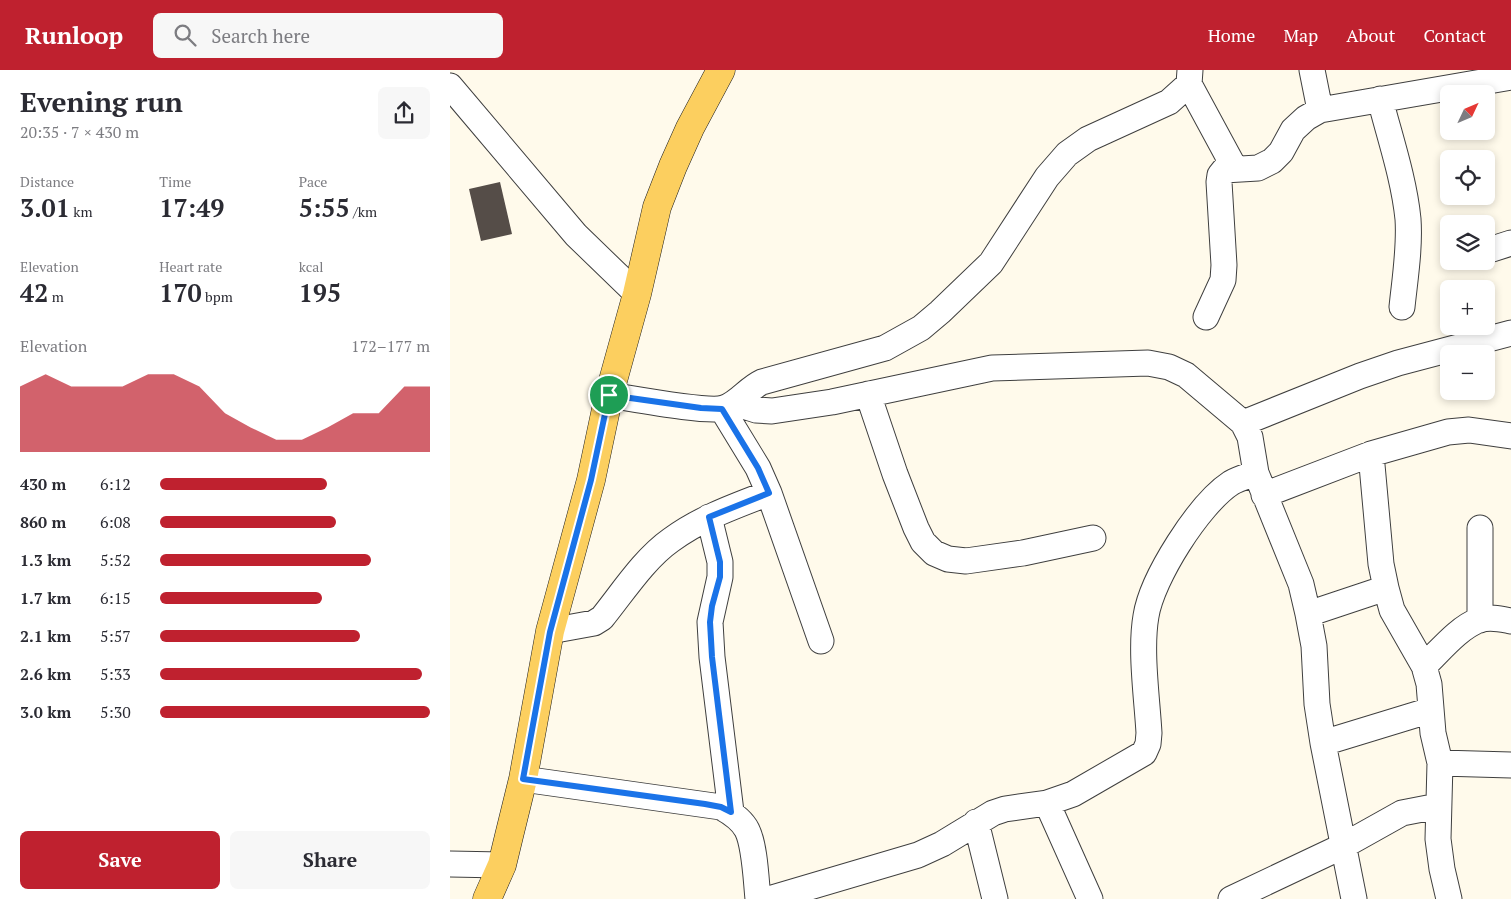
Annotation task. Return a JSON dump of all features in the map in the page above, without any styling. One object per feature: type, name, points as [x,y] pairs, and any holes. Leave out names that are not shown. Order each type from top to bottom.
[{"type":"main road","points":[[487,899],[502,865],[523,779],[550,632],[591,480],[609,395],[637,294],[656,207],[683,143],[721,70]]},
{"type":"street","points":[[1312,70],[1320,110]]},
{"type":"street","points":[[728,406],[750,388],[762,382],[885,348],[921,328],[991,263],[1047,177],[1067,154],[1088,139],[1169,102],[1190,77],[1235,169]]},
{"type":"street","points":[[1206,317],[1223,280],[1224,265],[1218,182],[1224,170],[1258,168],[1272,162],[1281,152],[1293,130],[1306,118],[1320,110],[1380,99],[1438,79],[1511,77]]},
{"type":"street","points":[[450,86],[576,235],[637,294]]},
{"type":"street","points":[[1380,99],[1406,200],[1408,241],[1402,307]]},
{"type":"street","points":[[1495,248],[1511,243]]},
{"type":"street","points":[[1243,423],[1360,376],[1398,363],[1511,333]]},
{"type":"street","points":[[609,395],[701,408],[728,406],[772,411],[868,394],[992,368],[1148,363],[1169,367],[1186,376],[1243,423],[1250,437],[1260,484],[1301,584],[1314,646],[1317,704],[1323,743],[1354,899]]},
{"type":"street","points":[[868,394],[895,474],[916,528],[923,542],[934,553],[948,559],[966,562],[1023,553],[1093,538]]},
{"type":"street","points":[[728,406],[769,493],[821,641]]},
{"type":"street","points":[[769,899],[918,855],[942,844],[993,813],[1005,809],[1047,803],[1073,794],[1144,753],[1148,744],[1149,733],[1144,637],[1146,614],[1152,593],[1159,576],[1177,547],[1207,505],[1232,483],[1260,484],[1448,432],[1469,430],[1511,436]]},
{"type":"street","points":[[1372,454],[1381,564],[1386,588],[1392,610],[1424,666],[1430,684],[1433,733],[1440,763],[1438,839],[1448,899]]},
{"type":"street","points":[[550,632],[594,624],[602,618],[650,559],[670,540],[709,517],[769,493]]},
{"type":"street","points":[[709,517],[720,562],[720,577],[712,606],[710,622],[712,657],[731,812]]},
{"type":"street","points":[[1480,528],[1480,620]]},
{"type":"street","points":[[1308,614],[1386,588]]},
{"type":"street","points":[[1424,666],[1463,630],[1480,620],[1497,618],[1511,621]]},
{"type":"street","points":[[1323,743],[1378,728],[1431,710]]},
{"type":"street","points":[[1440,763],[1511,765]]},
{"type":"street","points":[[523,779],[705,804],[721,807],[731,812],[746,829],[750,843],[758,899]]},
{"type":"street","points":[[1047,803],[1090,899]]},
{"type":"street","points":[[1231,899],[1343,846],[1402,813],[1438,806]]},
{"type":"street","points":[[976,822],[995,899]]},
{"type":"street","points":[[450,864],[502,865]]},
{"type":"building","points":[[500,182],[512,234],[481,241],[469,189]]},
{"type":"route","points":[[609,395],[701,408],[722,409],[758,468],[769,493],[709,517],[720,562],[720,577],[712,606],[710,622],[712,657],[731,812],[721,807],[705,804],[523,779],[550,632],[591,480],[609,395]]}]
